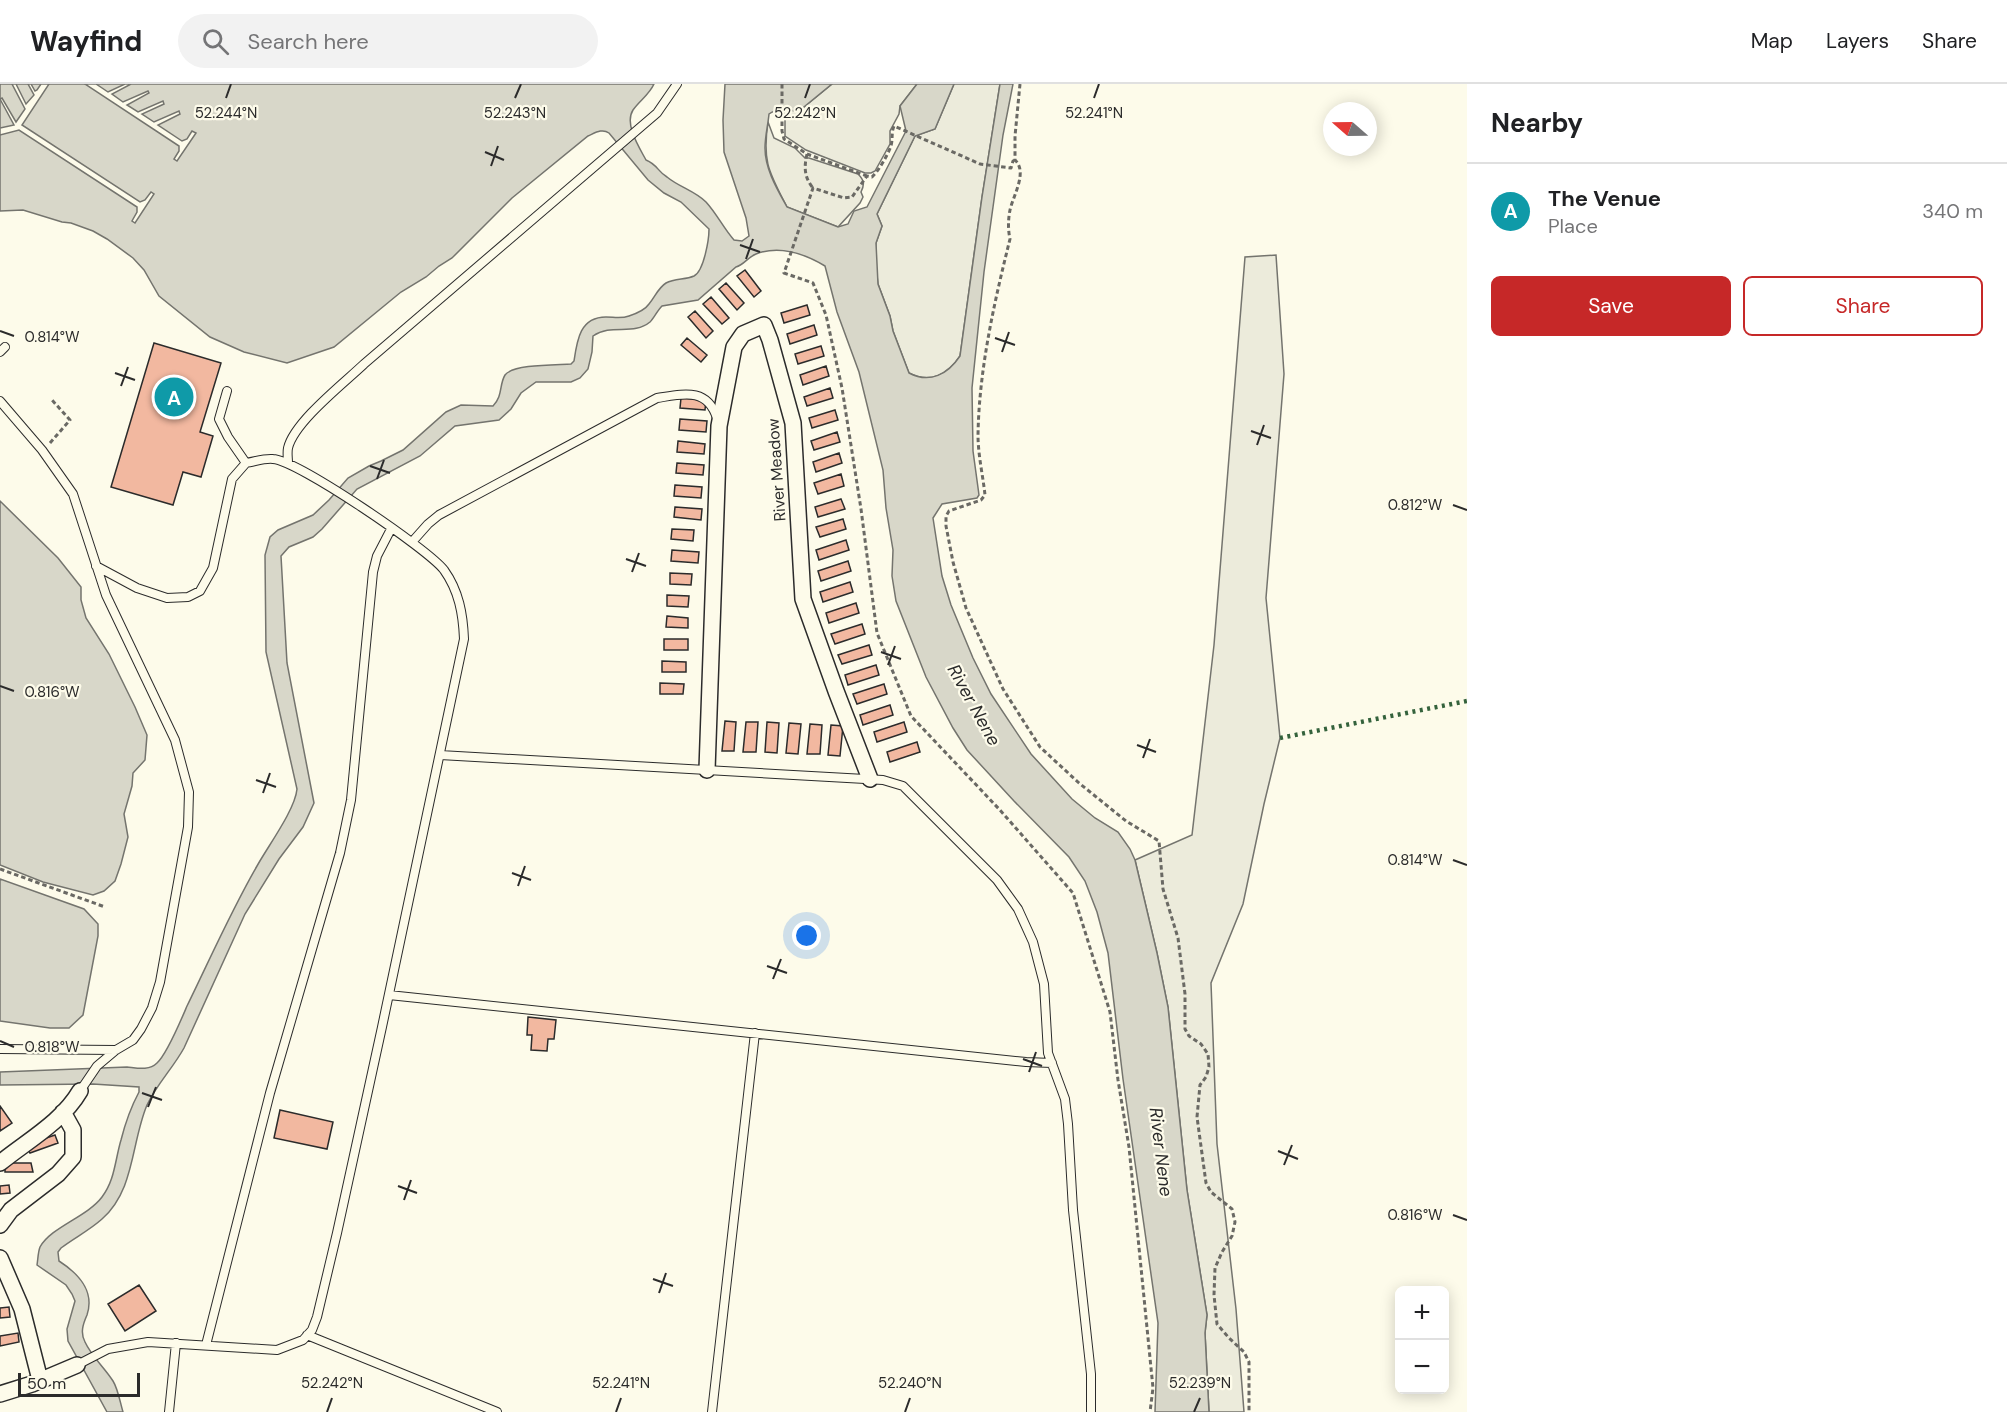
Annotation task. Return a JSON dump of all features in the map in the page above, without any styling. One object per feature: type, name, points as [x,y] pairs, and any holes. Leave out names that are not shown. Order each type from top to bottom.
[{"type":"street","name":"River Meadow","points":[[707,770],[719,426],[734,347],[743,334],[764,325],[793,423],[803,599],[870,779]]},
{"type":"street","points":[[2,1159],[26,1145],[72,1105],[80,1091]]},
{"type":"street","points":[[0,1225],[11,1210],[58,1174],[73,1157],[73,1130],[63,1112]]},
{"type":"street","points":[[0,1258],[22,1309],[40,1380]]},
{"type":"street","points":[[0,1394],[77,1365]]},
{"type":"lane","points":[[288,463],[288,448],[298,428],[330,396],[364,364],[657,113],[677,84]]},
{"type":"lane","points":[[226,391],[219,419],[246,463]]},
{"type":"lane","points":[[412,542],[428,524],[440,515],[657,398],[678,394],[698,395],[712,406],[719,426]]},
{"type":"lane","points":[[0,401],[42,450],[73,494],[106,595],[175,740],[189,792],[188,827],[160,982],[152,1008],[133,1040],[116,1050],[97,1066],[80,1091]]},
{"type":"lane","points":[[77,1365],[108,1349],[148,1342],[277,1350],[303,1340],[312,1330],[320,1306],[389,995],[464,639],[461,606],[454,587],[443,569],[412,542],[334,490],[306,472],[273,459],[246,463],[232,479],[213,568],[200,591],[188,597],[167,598],[137,588],[96,566]]},
{"type":"lane","points":[[206,1345],[270,1093],[340,853],[351,800],[373,572],[380,549],[392,529]]},
{"type":"lane","points":[[440,755],[870,779],[894,783],[903,786],[997,880],[1018,909],[1033,942],[1044,984],[1048,1053],[1065,1099],[1073,1210],[1091,1374],[1091,1412]]},
{"type":"lane","points":[[389,995],[1052,1063]]},
{"type":"lane","points":[[712,1412],[755,1034]]},
{"type":"lane","points":[[0,1049],[116,1050]]},
{"type":"lane","points":[[307,1335],[497,1412]]},
{"type":"lane","points":[[169,1412],[176,1343]]},
{"type":"path","points":[[782,84],[784,140],[807,154],[867,176],[872,177],[878,171],[891,144],[894,126],[980,164],[1011,168],[1013,161],[1016,160]]},
{"type":"path","points":[[1020,84],[1015,136],[1019,184],[1009,212],[1010,239],[980,393],[978,438],[985,495],[981,500],[949,511],[946,516],[946,526],[966,608],[1004,689],[1041,747],[1078,783],[1118,815],[1159,841],[1163,889],[1178,938],[1185,994],[1185,1029],[1208,1054],[1209,1067],[1200,1085],[1197,1117],[1206,1183],[1211,1192],[1232,1209],[1234,1222],[1232,1236],[1215,1268],[1214,1295],[1217,1324],[1244,1352],[1249,1362],[1249,1412]]},
{"type":"path","points":[[807,154],[806,178],[813,188],[844,198],[852,197],[867,176]]},
{"type":"path","points":[[813,188],[784,273],[813,283],[826,315],[844,399],[877,633],[911,716],[999,808],[1073,893],[1104,990],[1110,1012],[1128,1147],[1153,1388],[1150,1412]]},
{"type":"path","points":[[42,450],[70,420],[51,400]]},
{"type":"path","points":[[0,869],[105,907]]},
{"type":"shaded area","points":[[832,84],[917,84],[900,106],[899,114],[890,131],[890,144],[875,171],[871,173],[865,173],[806,150],[785,136],[785,110],[799,111]]},
{"type":"shaded area","points":[[954,84],[1000,84],[960,356],[944,373],[924,378],[909,373],[878,284],[876,243],[882,226],[877,214],[915,136],[935,129]]},
{"type":"shaded area","points":[[768,122],[774,138],[795,148],[805,158],[858,174],[862,178],[863,197],[838,227],[787,207],[768,166],[766,136]]},
{"type":"shaded area","points":[[1276,255],[1284,374],[1266,598],[1280,738],[1243,904],[1211,983],[1217,1144],[1236,1309],[1244,1412],[1209,1412],[1205,1333],[1207,1315],[1187,1190],[1168,1007],[1135,860],[1192,835],[1214,645],[1245,257]]},
{"type":"water","name":"River Nene","points":[[0,84],[654,84],[633,110],[630,122],[636,142],[646,160],[661,173],[702,198],[734,240],[742,241],[749,236],[746,218],[724,152],[725,84],[832,84],[799,111],[779,110],[769,114],[765,148],[769,171],[787,207],[838,227],[848,224],[854,211],[867,207],[906,131],[900,106],[917,84],[954,84],[935,129],[915,136],[877,214],[882,226],[876,243],[878,284],[909,373],[924,378],[944,372],[960,356],[1000,84],[1013,84],[1003,135],[984,272],[972,388],[973,451],[979,495],[977,498],[942,504],[933,518],[942,576],[951,605],[991,694],[1031,754],[1072,799],[1095,818],[1118,832],[1135,860],[1168,1007],[1187,1190],[1207,1315],[1205,1333],[1209,1412],[1155,1412],[1158,1323],[1123,1079],[1108,953],[1097,912],[1085,881],[1069,857],[967,750],[926,677],[896,601],[892,576],[893,550],[883,470],[859,372],[837,312],[825,266],[792,252],[774,250],[753,255],[698,300],[662,306],[650,322],[643,326],[608,330],[593,336],[588,369],[580,378],[571,382],[536,382],[521,393],[511,409],[499,420],[455,426],[420,456],[357,489],[313,537],[289,547],[281,556],[287,663],[314,803],[303,827],[279,859],[245,914],[184,1048],[147,1105],[127,1180],[121,1194],[102,1219],[58,1252],[59,1261],[79,1277],[87,1291],[89,1306],[84,1322],[83,1339],[110,1376],[118,1392],[123,1412],[107,1412],[68,1341],[67,1329],[75,1301],[72,1294],[66,1285],[37,1265],[39,1249],[45,1240],[88,1210],[102,1197],[112,1177],[124,1128],[139,1087],[93,1084],[0,1085],[0,1072],[154,1066],[161,1059],[174,1036],[238,900],[286,817],[297,789],[266,652],[265,555],[270,537],[278,530],[313,515],[348,478],[403,450],[446,412],[461,405],[493,406],[498,398],[503,379],[510,371],[526,367],[571,364],[574,361],[581,331],[590,321],[637,313],[647,306],[666,283],[698,273],[705,254],[709,229],[681,202],[664,193],[648,180],[609,133],[598,132],[588,136],[512,198],[452,258],[401,292],[334,347],[287,363],[244,352],[210,337],[159,296],[144,270],[133,258],[93,231],[23,210],[0,211]]},
{"type":"water","points":[[0,501],[58,558],[81,587],[81,600],[86,618],[109,654],[147,735],[145,760],[133,773],[132,786],[124,814],[128,837],[121,864],[115,881],[104,891],[93,895],[43,882],[0,865]]},
{"type":"water","points":[[0,879],[84,909],[98,924],[98,936],[83,1015],[69,1028],[50,1028],[0,1021]]},
{"type":"pier","points":[[12,84],[16,84],[26,104],[34,95],[28,84],[31,84],[35,91],[41,84],[49,84],[22,125],[140,202],[145,200],[151,192],[154,194],[135,223],[132,221],[137,207],[19,130],[0,135],[0,128],[14,125],[0,99],[2,98],[16,122],[25,109]]},
{"type":"pier","points":[[85,84],[96,84],[108,92],[125,84],[131,84],[112,94],[123,102],[148,91],[149,93],[127,105],[138,112],[163,101],[164,104],[142,114],[154,122],[179,111],[180,114],[158,125],[182,141],[187,139],[192,131],[196,133],[177,161],[174,159],[179,146]]},
{"type":"building","points":[[745,270],[761,291],[754,297],[737,276]]},
{"type":"building","points":[[726,283],[744,303],[737,310],[719,289]]},
{"type":"building","points":[[711,297],[729,318],[722,324],[703,304]]},
{"type":"building","points":[[807,305],[810,315],[784,323],[781,313]]},
{"type":"building","points":[[695,311],[713,331],[706,338],[688,317]]},
{"type":"building","points":[[814,325],[817,335],[790,344],[787,334]]},
{"type":"building","points":[[687,338],[707,355],[701,362],[681,345]]},
{"type":"building","points":[[154,343],[221,363],[200,432],[213,436],[201,477],[183,472],[173,505],[111,487]]},
{"type":"building","points":[[821,346],[824,356],[798,364],[795,354]]},
{"type":"building","points":[[826,366],[829,376],[803,385],[800,375]]},
{"type":"building","points":[[830,388],[833,398],[807,406],[804,397]]},
{"type":"building","points":[[681,398],[706,400],[705,410],[680,408]]},
{"type":"building","points":[[835,410],[838,420],[812,428],[809,418]]},
{"type":"building","points":[[680,419],[707,421],[706,432],[679,430]]},
{"type":"building","points":[[837,432],[840,442],[814,450],[811,441]]},
{"type":"building","points":[[678,441],[705,444],[704,454],[677,452]]},
{"type":"building","points":[[839,453],[842,463],[816,472],[813,462]]},
{"type":"building","points":[[677,463],[704,465],[703,475],[676,473]]},
{"type":"building","points":[[841,474],[844,486],[818,494],[814,483]]},
{"type":"building","points":[[675,485],[702,487],[701,498],[674,496]]},
{"type":"building","points":[[841,499],[845,509],[818,517],[815,507]]},
{"type":"building","points":[[675,507],[702,509],[701,520],[674,517]]},
{"type":"building","points":[[843,519],[846,529],[820,537],[816,527]]},
{"type":"building","points":[[672,529],[694,530],[693,541],[671,539]]},
{"type":"building","points":[[846,540],[849,550],[819,560],[816,550]]},
{"type":"building","points":[[672,550],[699,552],[698,563],[671,561]]},
{"type":"building","points":[[848,561],[851,571],[821,581],[818,571]]},
{"type":"building","points":[[670,573],[692,574],[691,585],[670,584]]},
{"type":"building","points":[[850,582],[853,592],[823,602],[820,592]]},
{"type":"building","points":[[667,595],[689,596],[688,607],[667,606]]},
{"type":"building","points":[[856,603],[859,613],[829,623],[826,613]]},
{"type":"building","points":[[667,616],[688,618],[688,628],[666,627]]},
{"type":"building","points":[[862,624],[865,634],[835,644],[831,634]]},
{"type":"building","points":[[664,639],[688,639],[688,650],[664,650]]},
{"type":"building","points":[[869,645],[872,655],[842,664],[838,655]]},
{"type":"building","points":[[662,661],[686,662],[686,672],[662,672]]},
{"type":"building","points":[[876,665],[879,675],[848,685],[845,675]]},
{"type":"building","points":[[660,683],[684,684],[683,694],[660,694]]},
{"type":"building","points":[[884,684],[887,694],[857,704],[853,694]]},
{"type":"building","points":[[890,705],[893,715],[863,725],[860,715]]},
{"type":"building","points":[[725,721],[736,722],[734,751],[722,751]]},
{"type":"building","points":[[746,722],[758,722],[756,752],[743,752]]},
{"type":"building","points":[[767,722],[779,723],[777,753],[765,752]]},
{"type":"building","points":[[904,722],[907,732],[877,742],[874,732]]},
{"type":"building","points":[[789,723],[801,724],[798,754],[786,753]]},
{"type":"building","points":[[810,724],[822,725],[820,754],[807,754]]},
{"type":"building","points":[[831,725],[843,726],[840,756],[828,755]]},
{"type":"building","points":[[917,742],[920,752],[890,762],[887,752]]},
{"type":"building","points":[[528,1017],[556,1020],[554,1039],[548,1039],[547,1051],[531,1050],[532,1035],[527,1035]]},
{"type":"building","points":[[0,1106],[12,1123],[0,1131]]},
{"type":"building","points":[[280,1110],[333,1122],[327,1149],[274,1138]]},
{"type":"building","points":[[55,1135],[58,1143],[30,1153],[26,1145]]},
{"type":"building","points":[[5,1163],[31,1163],[33,1172],[5,1172]]},
{"type":"building","points":[[9,1185],[10,1193],[0,1194],[0,1186]]},
{"type":"building","points":[[139,1285],[156,1311],[125,1331],[108,1304]]},
{"type":"building","points":[[9,1307],[10,1317],[0,1318],[0,1308]]},
{"type":"building","points":[[18,1333],[19,1342],[0,1346],[0,1336]]},
{"type":"hedge","points":[[1280,738],[1467,701]]},
{"type":"place","name":"The Venue","points":[[174,397]]}]
